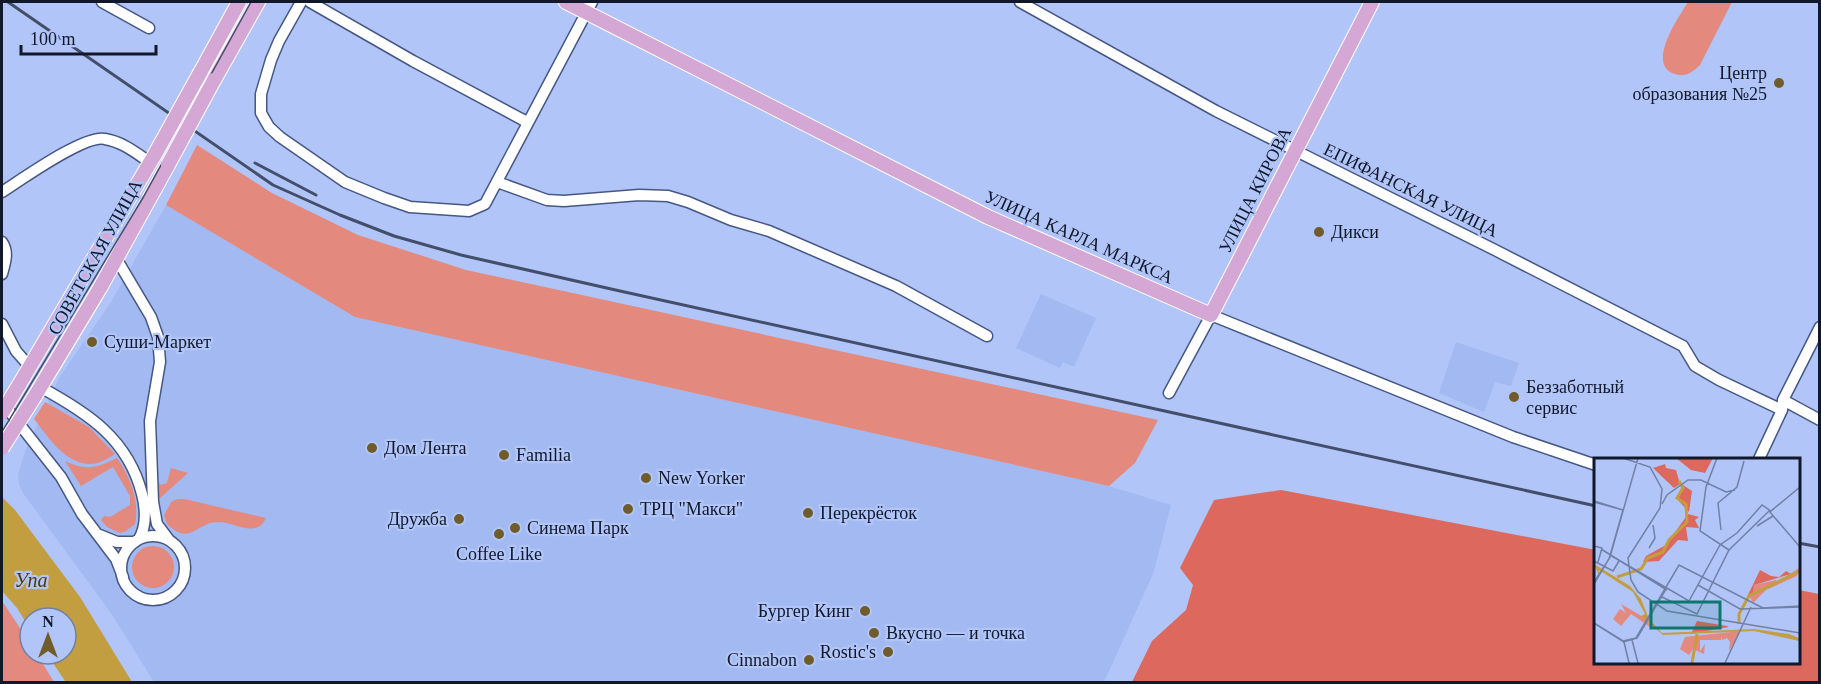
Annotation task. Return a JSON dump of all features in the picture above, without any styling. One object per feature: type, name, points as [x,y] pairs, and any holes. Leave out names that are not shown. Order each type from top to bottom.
[{"type":"main road","name":"СОВЕТСКАЯ УЛИЦА","points":[[2,412],[152,159],[239,2]]},
{"type":"main road","name":"СОВЕТСКАЯ УЛИЦА","points":[[2,448],[38,392],[116,258],[258,2]]},
{"type":"main road","name":"УЛИЦА КАРЛА МАРКСА","points":[[566,2],[589,7],[988,217],[1211,315]]},
{"type":"main road","name":"УЛИЦА КИРОВА","points":[[1211,315],[1372,2]]},
{"type":"street","points":[[102,2],[149,28]]},
{"type":"street","points":[[301,2],[271,60],[261,94],[261,113],[269,127],[345,182],[410,207],[469,211],[485,204],[589,7]]},
{"type":"street","points":[[310,2],[527,122]]},
{"type":"street","name":"ЕПИФАНСКАЯ УЛИЦА","points":[[1020,2],[1216,111],[1683,346],[1695,366],[1719,380],[1820,420]]},
{"type":"street","points":[[2,192],[82,143],[102,138],[123,144],[152,159]]},
{"type":"street","points":[[496,182],[547,200],[564,201],[639,195],[668,196],[688,202],[731,220],[768,231],[896,286],[987,336]]},
{"type":"street","points":[[2,242],[6,252],[2,274]]},
{"type":"street","points":[[2,402],[61,477],[92,530],[116,559],[127,586],[134,593],[154,600],[173,593],[180,585],[185,566],[179,548],[169,540],[157,524],[153,502],[150,421],[160,362],[158,337],[151,317],[116,258]]},
{"type":"street","name":"УЛИЦА КИРОВА","points":[[1169,393],[1211,315]]},
{"type":"street","name":"УЛИЦА КАРЛА МАРКСА","points":[[1211,315],[1513,438],[1594,464]]},
{"type":"street","points":[[2,324],[16,351],[30,367]]},
{"type":"street","points":[[1759,458],[1820,327]]},
{"type":"street","points":[[38,392],[102,426],[124,451],[138,480],[144,503],[145,525],[137,541],[123,557],[123,577]]},
{"type":"street","points":[[92,530],[100,536],[117,542],[137,541],[154,536],[169,540]]},
{"type":"shaded area","points":[[1688,2],[1732,2],[1700,65],[1691,73],[1679,75],[1668,71],[1663,53],[1671,30]]},
{"type":"shaded area","points":[[197,145],[272,193],[358,235],[466,270],[1158,420],[1135,463],[1109,486],[355,317],[166,205]]},
{"type":"shaded area","points":[[166,205],[355,317],[1109,486],[1171,505],[1153,574],[1104,682],[154,682],[111,613],[23,493],[18,474],[26,449],[59,378],[111,302]]},
{"type":"shaded area","points":[[1041,294],[1096,318],[1074,367],[1063,362],[1060,368],[1016,348]]},
{"type":"shaded area","points":[[1456,342],[1519,363],[1511,386],[1495,382],[1484,412],[1439,393]]},
{"type":"shaded area","points":[[45,402],[89,427],[115,454],[98,463],[88,464],[69,457],[53,443],[34,419]]},
{"type":"shaded area","points":[[117,458],[130,481],[136,507],[135,524],[120,533],[107,527],[101,520],[104,516],[110,517],[130,505],[130,496],[113,467],[81,486],[65,461],[91,467]]},
{"type":"shaded area","points":[[171,468],[188,473],[160,498],[157,481],[161,485],[167,483]]},
{"type":"shaded area","points":[[1281,490],[1594,550],[1594,663],[1800,663],[1800,590],[1819,594],[1819,682],[1132,682],[1152,641],[1186,610],[1193,585],[1180,568],[1214,500]]},
{"type":"shaded area","points":[[178,499],[266,518],[257,527],[245,528],[219,522],[211,523],[193,532],[182,533],[175,531],[167,524],[164,515],[172,501]]},
{"type":"shaded area","points":[[153,546],[168,552],[174,567],[168,582],[153,588],[138,582],[132,567],[138,552]]},
{"type":"shaded area","points":[[2,601],[18,625],[18,666],[44,666],[54,682],[2,682]]},
{"type":"water","name":"Упа","points":[[2,497],[15,510],[80,597],[132,682],[65,681],[55,666],[78,666],[78,606],[18,606],[18,610],[2,591]]},
{"type":"tram line","points":[[2,432],[144,196],[251,2]]},
{"type":"railway","points":[[8,2],[273,185],[394,236],[461,255],[620,291],[1594,506]]},
{"type":"railway","points":[[255,163],[316,195]]},
{"type":"railway","points":[[1800,543],[1820,547]]},
{"type":"place","name":"Центр образования №25","points":[[1779,83]]},
{"type":"place","name":"Дикси","points":[[1319,232]]},
{"type":"place","name":"Суши-Маркет","points":[[92,342]]},
{"type":"place","name":"Беззаботный сервис","points":[[1514,397]]},
{"type":"place","name":"Дом Лента","points":[[372,448]]},
{"type":"place","name":"Familia","points":[[504,455]]},
{"type":"place","name":"New Yorker","points":[[646,478]]},
{"type":"place","name":"ТРЦ \"Макси\"","points":[[628,509]]},
{"type":"place","name":"Перекрёсток","points":[[808,513]]},
{"type":"place","name":"Дружба","points":[[459,519]]},
{"type":"place","name":"Синема Парк","points":[[515,528]]},
{"type":"place","name":"Coffee Like","points":[[499,534]]},
{"type":"place","name":"Бургер Кинг","points":[[865,611]]},
{"type":"place","name":"Вкусно — и точка","points":[[874,633]]},
{"type":"place","name":"Rostic's","points":[[888,652]]},
{"type":"place","name":"Cinnabon","points":[[809,660]]}]
